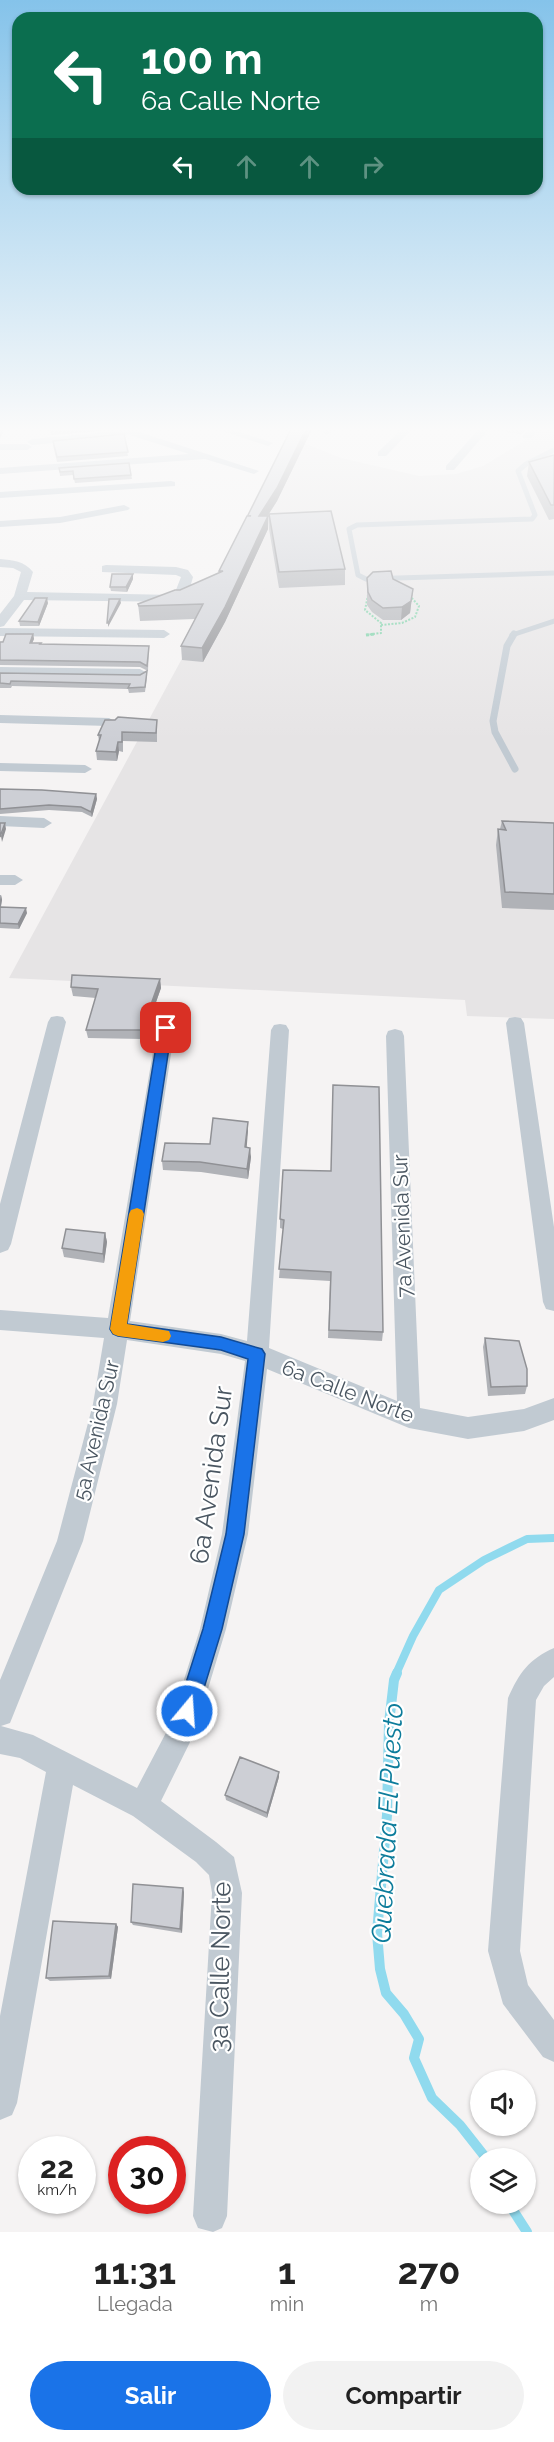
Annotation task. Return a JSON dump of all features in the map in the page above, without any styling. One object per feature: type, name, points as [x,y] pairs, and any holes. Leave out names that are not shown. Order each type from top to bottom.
[{"type":"street","points":[[0,563],[23,567],[27,572],[21,596],[0,623]]},
{"type":"street","points":[[21,596],[177,599],[182,595],[187,577],[184,573],[176,571],[106,569]]},
{"type":"street","points":[[0,632],[164,634]]},
{"type":"street","points":[[0,671],[140,673]]},
{"type":"street","points":[[0,719],[109,722]]},
{"type":"street","points":[[0,767],[85,770]]},
{"type":"street","points":[[0,822],[44,823]]},
{"type":"street","points":[[0,1244],[57,1022]]},
{"type":"street","points":[[515,1023],[554,1302]]},
{"type":"street","name":"5a Avenida Sur","points":[[0,1713],[70,1541],[105,1404],[166,1028]]},
{"type":"street","name":"6a Avenida Sur","points":[[143,1806],[181,1732],[213,1629],[235,1534],[257,1354],[279,1030]]},
{"type":"street","name":"7a Avenida Sur","points":[[395,1036],[409,1417]]},
{"type":"street","name":"6a Calle Norte","points":[[0,1320],[118,1329],[221,1344],[257,1354],[409,1417],[468,1428],[524,1420],[554,1409]]},
{"type":"street","points":[[554,1662],[544,1666],[531,1679],[522,1698],[504,1951],[514,1992],[554,2046]]},
{"type":"street","name":"3a Calle Norte","points":[[0,1740],[23,1745],[143,1806],[206,1852],[223,1868],[227,1893],[210,2216]]},
{"type":"street","points":[[0,2103],[62,1765]]},
{"type":"lane","points":[[350,533],[358,575],[366,579],[554,573]]},
{"type":"lane","points":[[515,769],[495,732],[493,721],[507,646],[513,634],[554,621]]},
{"type":"path","points":[[365,603],[367,614],[381,625],[402,623],[415,617],[418,606],[415,599],[407,595]]},
{"type":"path","points":[[366,635],[381,633],[381,625]]},
{"type":"shaded area","points":[[241,533],[554,533],[554,1019],[467,1016],[465,1000],[9,978],[185,653]]},
{"type":"building","points":[[238,533],[260,533],[225,607],[202,648],[181,646],[203,604],[139,606],[138,604],[180,590],[223,571],[219,571]]},
{"type":"building","points":[[272,533],[336,533],[345,569],[279,572]]},
{"type":"building","points":[[391,571],[393,579],[413,589],[411,601],[402,607],[383,608],[372,600],[368,592],[367,578],[373,572]]},
{"type":"building","points":[[112,574],[133,574],[126,587],[110,587]]},
{"type":"building","points":[[35,598],[47,598],[38,622],[19,621]]},
{"type":"building","points":[[109,599],[120,599],[107,623]]},
{"type":"building","points":[[6,634],[33,634],[30,643],[40,644],[149,646],[147,666],[140,662],[0,660],[0,642],[3,642]]},
{"type":"building","points":[[147,671],[145,687],[128,688],[130,684],[11,681],[10,684],[0,683],[0,673],[140,675]]},
{"type":"building","points":[[118,717],[157,720],[156,733],[122,732],[122,742],[118,742],[116,752],[96,751],[101,735],[98,735],[105,720],[115,720]]},
{"type":"building","points":[[0,789],[96,794],[91,812],[81,807],[49,805],[0,809]]},
{"type":"building","points":[[502,821],[554,823],[554,894],[505,892],[498,829],[506,830]]},
{"type":"building","points":[[0,823],[5,823],[0,837]]},
{"type":"building","points":[[0,907],[26,908],[18,924],[0,923]]},
{"type":"building","points":[[72,975],[160,979],[142,1030],[86,1030],[98,989],[71,987]]},
{"type":"building","points":[[333,1085],[379,1087],[383,1332],[329,1330],[331,1272],[279,1269],[284,1220],[280,1219],[283,1170],[331,1171]]},
{"type":"building","points":[[213,1118],[248,1122],[245,1147],[250,1148],[247,1169],[200,1162],[162,1161],[165,1143],[210,1144]]},
{"type":"building","points":[[66,1229],[105,1233],[103,1254],[62,1248]]},
{"type":"building","points":[[485,1338],[519,1341],[527,1369],[527,1386],[491,1387]]},
{"type":"building","points":[[240,1757],[279,1772],[267,1813],[225,1795]]},
{"type":"building","points":[[133,1884],[183,1888],[180,1929],[131,1922]]},
{"type":"building","points":[[53,1921],[116,1924],[109,1976],[46,1978]]},
{"type":"waterway","name":"Quebrada El Puesto","points":[[396,1674],[413,1636],[439,1590],[484,1560],[527,1539],[554,1538]]},
{"type":"waterway","name":"Quebrada El Puesto","points":[[397,1673],[394,1680],[389,1723],[387,1815],[377,1933],[380,1969],[386,1993],[404,2014],[419,2039],[414,2058],[432,2098],[460,2125],[478,2148]]},
{"type":"waterway","name":"Quebrada El Puesto","points":[[515,2214],[527,2232]]},
{"type":"slow traffic","points":[[137,1214],[118,1329],[163,1336]]},
{"type":"route","points":[[166,1028],[118,1329],[221,1344],[257,1354],[235,1534],[213,1629],[187,1711]]}]
